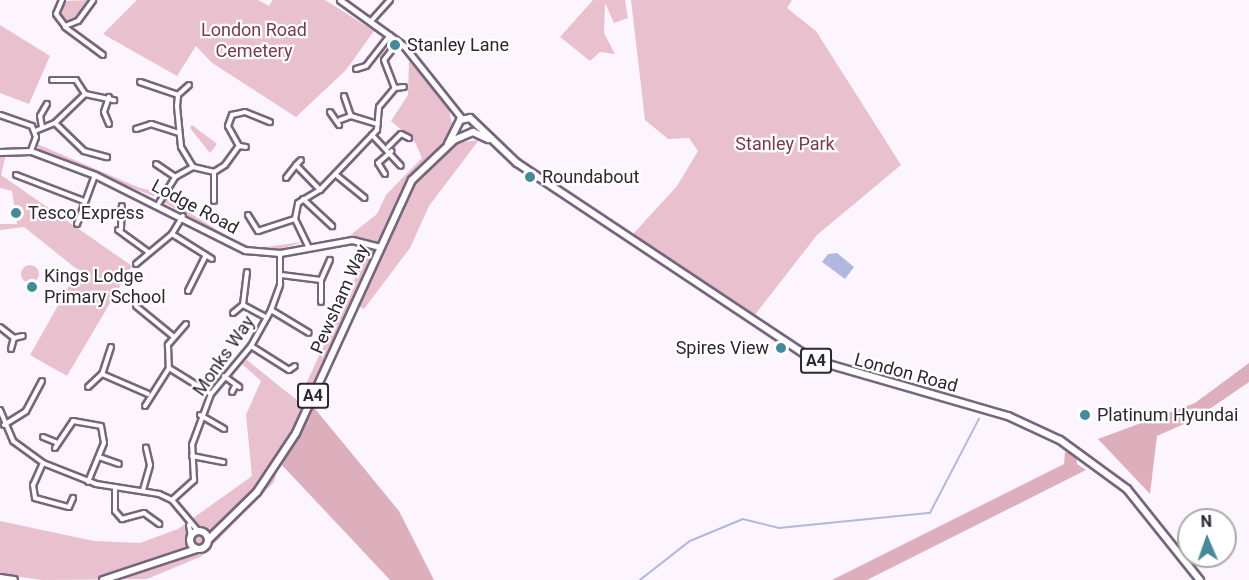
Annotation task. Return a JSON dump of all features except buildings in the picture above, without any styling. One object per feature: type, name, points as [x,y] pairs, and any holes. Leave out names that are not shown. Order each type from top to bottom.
[{"type":"main road","name":"London Road","points":[[462,119],[475,124],[488,139]]},
{"type":"main road","name":"A4","points":[[458,128],[462,119]]},
{"type":"main road","points":[[472,132],[475,124]]},
{"type":"main road","points":[[458,128],[465,135]]},
{"type":"main road","name":"Pewsham Way","points":[[209,539],[257,492],[296,433],[412,180],[448,144],[458,128]]},
{"type":"main road","name":"London Road","points":[[472,132],[488,139],[788,346],[846,373],[1036,428],[1113,477],[1165,531],[1200,580]]},
{"type":"main road","name":"A4","points":[[465,135],[472,132]]},
{"type":"main road","name":"Pewsham Way","points":[[448,144],[465,135]]},
{"type":"main road","name":"Pewsham Way","points":[[201,532],[220,526]]},
{"type":"main road","name":"A4","points":[[183,553],[190,539],[201,532]]},
{"type":"main road","points":[[201,532],[209,539]]},
{"type":"main road","points":[[190,539],[197,549]]},
{"type":"main road","name":"A4","points":[[103,580],[206,547],[209,539]]},
{"type":"main road","points":[[0,578],[14,580]]},
{"type":"street","points":[[62,0],[56,14],[65,26],[103,56]]},
{"type":"street","points":[[65,26],[78,21],[93,0]]},
{"type":"street","points":[[340,0],[391,34],[439,85],[462,119]]},
{"type":"street","points":[[372,20],[390,0]]},
{"type":"street","points":[[357,69],[366,66],[391,34]]},
{"type":"street","points":[[391,51],[384,60],[395,88]]},
{"type":"street","points":[[52,80],[76,80],[85,94]]},
{"type":"street","points":[[140,82],[178,95]]},
{"type":"street","points":[[189,85],[178,95],[179,133],[193,166]]},
{"type":"street","points":[[309,248],[295,219],[303,199],[320,190],[372,135],[378,124],[379,107],[395,88],[404,87]]},
{"type":"street","points":[[85,94],[109,97],[114,100]]},
{"type":"street","points":[[31,151],[35,131],[55,123],[85,94]]},
{"type":"street","points":[[345,96],[351,116]]},
{"type":"street","points":[[101,123],[105,119],[109,97]]},
{"type":"street","points":[[42,127],[40,116],[47,104]]},
{"type":"street","points":[[239,146],[228,126],[232,115],[245,111],[270,122]]},
{"type":"street","points":[[330,112],[339,123],[351,116],[378,124]]},
{"type":"street","points":[[0,115],[25,120],[35,131]]},
{"type":"street","points":[[105,119],[109,124]]},
{"type":"street","points":[[55,123],[84,151],[106,154]]},
{"type":"street","points":[[136,129],[151,124],[179,133]]},
{"type":"street","points":[[385,174],[378,163],[401,134],[409,138]]},
{"type":"street","points":[[372,135],[390,149],[400,160],[401,166]]},
{"type":"street","points":[[239,146],[246,147]]},
{"type":"street","points":[[210,199],[214,172],[239,146]]},
{"type":"street","name":"Lodge Road","points":[[0,152],[31,151],[95,175],[159,203],[245,250],[280,253],[352,240],[380,248]]},
{"type":"street","points":[[286,178],[301,160]]},
{"type":"street","points":[[156,164],[164,164],[175,177]]},
{"type":"street","points":[[296,165],[320,190]]},
{"type":"street","points":[[159,203],[175,177],[193,166],[214,172]]},
{"type":"street","points":[[335,174],[365,198]]},
{"type":"street","points":[[16,175],[84,201]]},
{"type":"street","points":[[77,224],[95,175]]},
{"type":"street","points":[[303,199],[332,226]]},
{"type":"street","points":[[124,209],[120,230],[149,252]]},
{"type":"street","points":[[136,264],[172,234],[183,216]]},
{"type":"street","points":[[247,218],[253,229],[260,231],[295,219]]},
{"type":"street","points":[[172,234],[212,259]]},
{"type":"street","name":"Monks Way","points":[[172,500],[194,480],[192,456],[201,415],[211,394],[251,346],[271,310],[280,275],[280,253]]},
{"type":"street","points":[[188,291],[206,255]]},
{"type":"street","points":[[320,299],[321,280],[332,262]]},
{"type":"street","points":[[280,275],[321,280]]},
{"type":"street","points":[[233,313],[243,305],[248,276]]},
{"type":"street","points":[[243,305],[267,318]]},
{"type":"street","points":[[137,308],[174,337]]},
{"type":"street","points":[[271,310],[309,329]]},
{"type":"street","points":[[186,324],[183,332],[174,337],[166,352],[169,368],[211,394]]},
{"type":"street","points":[[0,327],[14,338]]},
{"type":"street","points":[[14,338],[23,336]]},
{"type":"street","points":[[11,349],[14,338]]},
{"type":"street","points":[[251,346],[289,373],[295,366]]},
{"type":"street","points":[[92,386],[115,355],[111,347]]},
{"type":"street","points":[[148,404],[148,394],[169,368]]},
{"type":"street","points":[[102,374],[148,394]]},
{"type":"street","points":[[224,376],[237,387],[232,392]]},
{"type":"street","points":[[4,425],[26,411],[42,385]]},
{"type":"street","points":[[0,410],[4,425],[13,441],[43,462],[88,482],[143,490],[172,500],[189,524],[201,532]]},
{"type":"street","points":[[201,415],[223,423],[224,429]]},
{"type":"street","points":[[55,448],[73,421],[96,423],[104,434],[99,457],[88,482]]},
{"type":"street","points":[[44,437],[58,443]]},
{"type":"street","points":[[143,490],[149,449]]},
{"type":"street","points":[[192,456],[221,462],[216,466]]},
{"type":"street","points":[[99,457],[119,464]]},
{"type":"street","points":[[43,462],[34,498],[70,508],[73,498]]},
{"type":"street","points":[[116,487],[115,511],[122,519],[144,513],[159,524]]},
{"type":"street","points":[[189,524],[190,539]]},
{"type":"green space","points":[[90,0],[75,19],[65,22],[59,15],[64,1]]},
{"type":"green space","name":"London Road Cemetery","points":[[137,0],[258,0],[269,6],[273,0],[325,0],[374,31],[346,70],[296,117],[212,63],[196,46],[177,76],[103,34]]},
{"type":"green space","points":[[593,0],[625,0],[628,18],[614,23],[605,3],[604,33],[615,54],[600,52],[590,61],[560,37]]},
{"type":"green space","name":"Stanley Park","points":[[631,0],[792,0],[787,8],[816,31],[901,165],[817,235],[754,316],[633,234],[677,186],[698,151],[689,138],[668,139],[645,120]]},
{"type":"green space","points":[[0,25],[50,56],[29,104],[0,93]]},
{"type":"green space","points":[[409,61],[448,106],[453,128],[441,145],[479,140],[429,206],[410,248],[364,309],[352,303],[281,455],[274,482],[202,556],[147,579],[42,580],[0,574],[0,521],[94,541],[140,543],[178,529],[252,476],[246,415],[261,381],[242,364],[247,360],[298,401],[362,264],[360,244],[349,243],[348,237],[377,214],[386,195],[422,158],[415,142],[391,121],[408,95]]},
{"type":"green space","points":[[192,125],[217,144],[210,153],[190,128]]},
{"type":"green space","points":[[37,144],[140,188],[160,192],[153,196],[39,152]]},
{"type":"green space","points":[[6,154],[1,175],[132,266],[67,376],[30,355],[78,270],[24,227],[0,230],[0,224],[17,224],[12,191],[0,188],[0,155]]},
{"type":"green space","points":[[165,198],[237,242],[257,248],[303,242],[273,251],[249,248],[237,244],[165,203]]},
{"type":"green space","points":[[30,265],[36,268],[39,274],[36,280],[30,283],[24,280],[21,274],[24,268]]},
{"type":"shaded area","points":[[1249,363],[1249,382],[1195,419],[1157,436],[1150,494],[1098,439],[1195,403]]},
{"type":"shaded area","points":[[312,405],[399,511],[434,580],[390,580],[281,464]]},
{"type":"shaded area","points":[[1065,452],[1076,455],[1077,464],[1086,470],[867,580],[832,580],[1064,464]]},
{"type":"water","points":[[837,253],[854,267],[845,279],[822,262],[828,254]]},
{"type":"waterway","points":[[640,580],[690,541],[743,519],[779,528],[930,513],[979,419]]},
{"type":"place","name":"Stanley Lane","points":[[395,45]]},
{"type":"place","name":"Roundabout","points":[[530,177]]},
{"type":"place","name":"Tesco Express","points":[[16,213]]},
{"type":"place","name":"Kings Lodge Primary School","points":[[32,287]]},
{"type":"place","name":"Spires View","points":[[781,348]]},
{"type":"place","name":"Platinum Hyundai","points":[[1085,415]]}]
